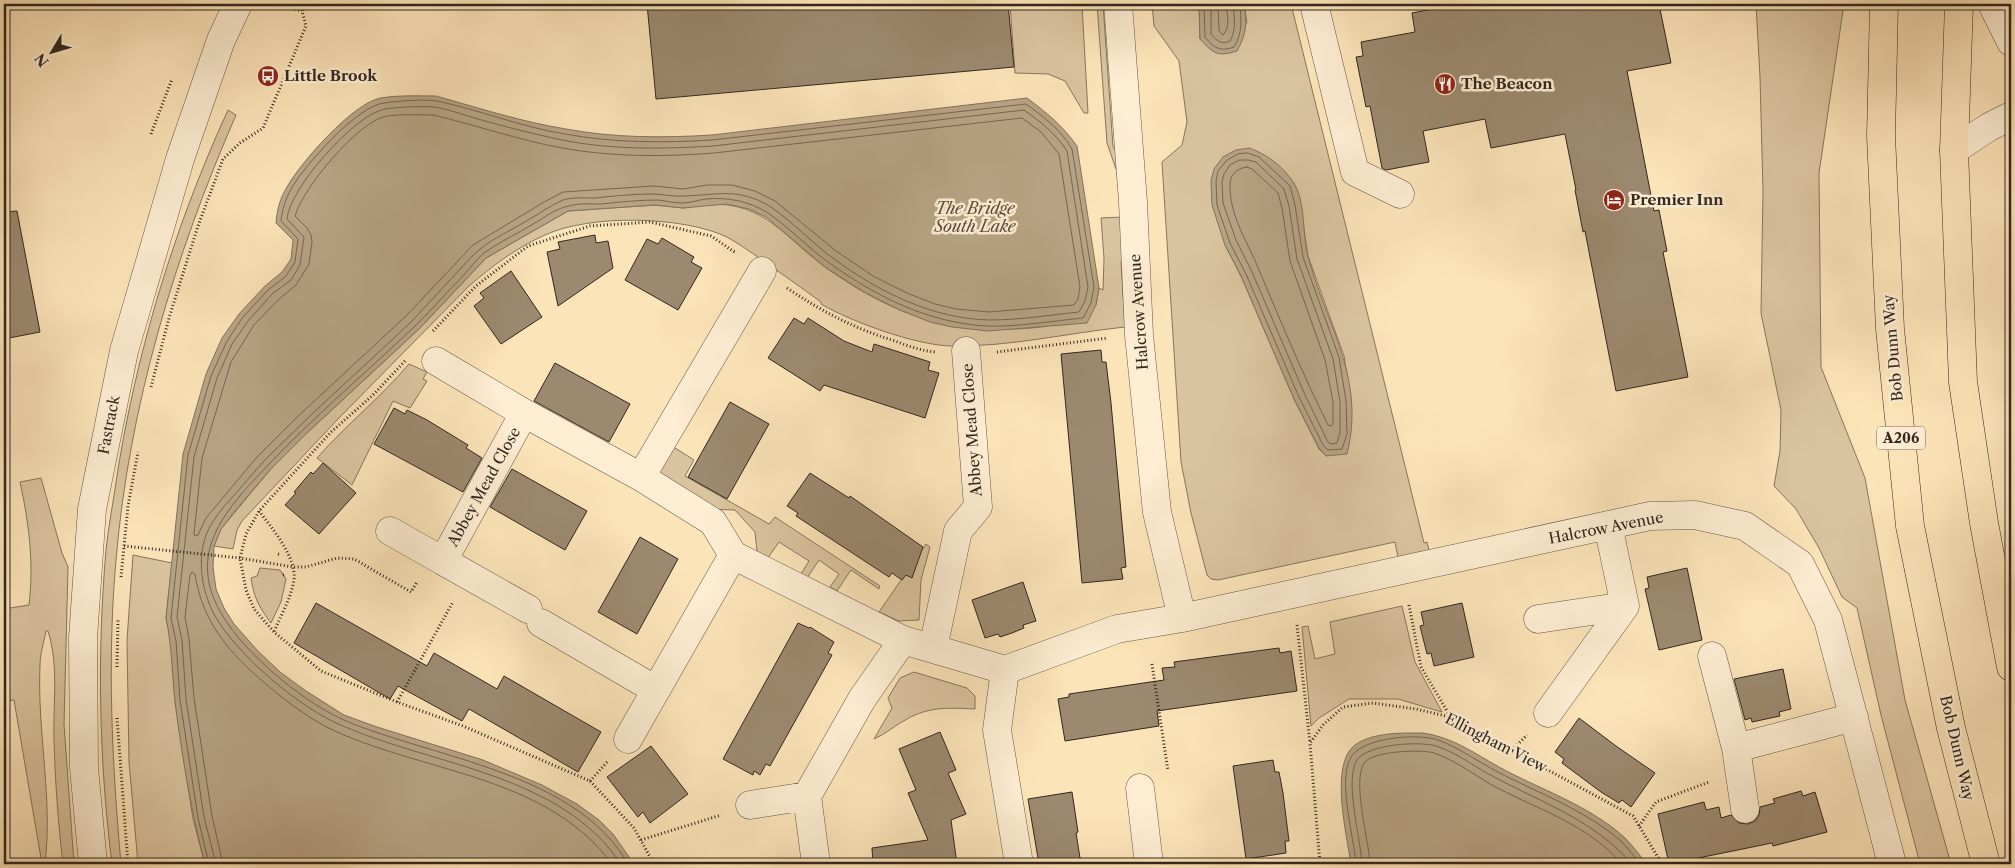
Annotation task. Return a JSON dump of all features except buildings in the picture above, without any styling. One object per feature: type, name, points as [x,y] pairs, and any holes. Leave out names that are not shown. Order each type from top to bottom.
[{"type":"main road","name":"Bob Dunn Way","points":[[1884,4],[1881,136],[1890,320],[1910,526],[1951,728],[1986,864]]},
{"type":"main road","points":[[1958,4],[1954,150],[1963,382],[1984,523],[2011,667]]},
{"type":"street","name":"Fastrack","points":[[93,864],[84,768],[83,638],[92,509],[124,351],[180,159],[221,40],[238,4]]},
{"type":"street","name":"Halcrow Avenue","points":[[1118,4],[1133,202],[1139,335],[1157,512],[1182,618]]},
{"type":"street","points":[[1314,4],[1355,172],[1400,194]]},
{"type":"street","points":[[1992,4],[2011,42]]},
{"type":"street","points":[[1954,150],[1989,127],[2011,116]]},
{"type":"street","points":[[641,477],[762,271]]},
{"type":"street","name":"Abbey Mead Close","points":[[933,648],[958,531],[978,507],[966,351]]},
{"type":"street","name":"Abbey Mead Close","points":[[436,361],[524,413],[641,477],[713,522],[733,555]]},
{"type":"street","name":"Abbey Mead Close","points":[[438,558],[524,413]]},
{"type":"street","name":"Halcrow Avenue","points":[[1006,670],[1117,629],[1182,618],[1650,516],[1695,515],[1744,526],[1800,564],[1828,620],[1892,864]]},
{"type":"street","points":[[1548,713],[1625,606],[1608,525]]},
{"type":"street","name":"Abbey Mead Close","points":[[390,531],[469,576],[656,690]]},
{"type":"street","points":[[628,739],[733,555],[903,640],[1006,670],[997,730],[1019,864]]},
{"type":"street","points":[[1538,619],[1625,606]]},
{"type":"street","points":[[816,864],[807,796],[862,699],[903,640]]},
{"type":"street","points":[[1712,656],[1736,748],[1745,809]]},
{"type":"street","points":[[1736,748],[1854,717]]},
{"type":"street","points":[[1140,788],[1149,864]]},
{"type":"street","points":[[750,805],[807,796]]},
{"type":"path","points":[[271,4],[302,11]]},
{"type":"path","points":[[150,389],[169,318],[198,226],[223,160],[240,143],[263,128],[306,26],[302,11],[304,4]]},
{"type":"path","points":[[120,582],[128,506],[140,443]]},
{"type":"path","points":[[259,511],[276,533],[293,567],[294,579],[287,604],[274,632]]},
{"type":"path","points":[[124,546],[240,558],[293,567],[306,567],[336,558],[354,559],[411,592],[438,558]]},
{"type":"path","points":[[397,702],[469,576]]},
{"type":"path","points":[[1409,605],[1422,666],[1450,717]]},
{"type":"path","points":[[117,674],[118,618]]},
{"type":"path","points":[[1296,622],[1310,743],[1320,864]]},
{"type":"path","points":[[1140,788],[1147,783],[1169,778],[1152,664]]},
{"type":"path","name":"Ellingham View","points":[[1310,743],[1323,725],[1343,707],[1373,703],[1416,709],[1450,717],[1633,816],[1662,864]]},
{"type":"path","points":[[117,712],[128,864]]},
{"type":"path","points":[[1639,826],[1656,802],[1696,786],[1740,775]]},
{"type":"path","points":[[641,840],[750,805]]},
{"type":"shaded area","points":[[1010,4],[1082,4],[1088,113],[1084,113],[1065,81],[1048,74],[1015,73]]},
{"type":"shaded area","points":[[1097,4],[1103,4],[1113,147],[1121,157],[1118,185],[1117,172],[1107,143]]},
{"type":"shaded area","points":[[1152,4],[1199,4],[1200,39],[1247,23],[1244,4],[1291,4],[1424,543],[1427,542],[1429,550],[1399,563],[1395,542],[1218,580],[1211,579],[1207,575],[1191,513],[1181,462],[1162,162],[1182,145],[1187,122],[1179,61],[1154,26]],"holes":[[[1294,183],[1300,203],[1308,256],[1344,356],[1351,401],[1326,456],[1319,449],[1294,399],[1241,276],[1225,245]]]},
{"type":"shaded area","points":[[1756,4],[1844,4],[1819,173],[1821,367],[1865,478],[1905,700],[1951,864],[1920,864],[1881,715],[1857,608],[1842,597],[1819,548],[1796,509],[1774,486],[1780,451],[1781,410],[1761,313],[1763,191]]},
{"type":"shaded area","points":[[228,110],[236,115],[193,222],[158,332],[144,388],[122,502],[113,598],[111,674],[115,788],[121,864],[112,864],[104,786],[101,707],[101,628],[109,527],[133,392],[158,296],[190,202]]},
{"type":"shaded area","points":[[709,204],[729,205],[760,215],[785,233],[825,267],[868,295],[891,306],[937,322],[961,327],[986,329],[1025,329],[1047,326],[1096,305],[1099,288],[1103,290],[1104,258],[1101,218],[1123,217],[1127,254],[1121,261],[1125,327],[1017,342],[973,346],[936,345],[902,337],[866,325],[834,311],[821,304],[821,302],[740,245],[727,237],[708,230],[686,225],[636,220],[611,221],[564,228],[534,240],[514,252],[469,286],[338,419],[242,521],[237,530],[233,549],[214,546],[221,529],[270,470],[420,328],[486,258],[568,211],[655,205],[683,208]]},
{"type":"shaded area","points":[[409,364],[427,372],[423,379],[427,381],[410,408],[393,401],[352,485],[317,458]]},
{"type":"shaded area","points":[[672,446],[694,460],[685,476],[769,524],[775,517],[880,586],[879,589],[851,570],[837,591],[830,587],[839,574],[819,560],[805,581],[799,577],[809,561],[779,542],[763,565],[758,560],[755,532],[735,510],[704,509],[656,475]]},
{"type":"shaded area","points":[[41,478],[62,553],[68,567],[64,724],[74,864],[63,864],[61,848],[54,754],[55,684],[53,657],[48,631],[46,631],[41,652],[40,665],[47,814],[45,864],[42,864],[14,700],[4,701],[4,609],[29,605],[30,543],[20,482]]},
{"type":"shaded area","points":[[926,544],[930,547],[921,580],[919,620],[899,621],[879,612]]},
{"type":"shaded area","points":[[133,555],[172,563],[166,618],[171,642],[175,700],[193,819],[205,864],[138,864],[129,762],[127,640]]},
{"type":"shaded area","points":[[260,568],[280,570],[286,579],[281,602],[271,623],[258,602],[252,585],[251,578],[257,576]]},
{"type":"shaded area","points":[[1402,606],[1415,662],[1442,712],[1398,699],[1349,699],[1319,718],[1311,726],[1302,627],[1308,626],[1315,659],[1335,654],[1330,622]]},
{"type":"shaded area","points":[[914,672],[967,688],[975,696],[975,709],[940,709],[924,712],[903,721],[874,739],[892,708],[888,698],[900,678]]},
{"type":"water","points":[[1199,4],[1244,4],[1245,28],[1243,39],[1237,51],[1225,54],[1216,53],[1200,39]]},
{"type":"water","name":"The Bridge South Lake","points":[[394,96],[436,96],[533,123],[584,132],[620,136],[657,137],[712,135],[1027,98],[1054,120],[1077,146],[1099,288],[1096,305],[1087,323],[988,331],[952,327],[930,322],[864,292],[825,267],[766,217],[749,209],[727,204],[683,208],[655,205],[568,211],[486,258],[420,328],[270,470],[235,511],[221,529],[214,546],[213,567],[216,589],[224,608],[234,624],[280,672],[306,691],[344,715],[483,760],[542,785],[577,804],[599,820],[613,834],[634,864],[205,864],[195,824],[184,763],[166,618],[183,454],[206,374],[222,338],[239,314],[265,286],[282,272],[291,259],[293,240],[276,223],[279,204],[294,176],[315,149],[357,110],[370,102]]},
{"type":"water","points":[[1249,148],[1268,157],[1285,171],[1297,189],[1300,198],[1308,256],[1348,376],[1352,427],[1347,454],[1326,456],[1319,448],[1294,399],[1241,276],[1225,245],[1212,205],[1211,181],[1214,169],[1223,157],[1236,150]]},
{"type":"water","points":[[1423,733],[1444,738],[1462,746],[1596,816],[1625,838],[1647,864],[1351,864],[1341,784],[1347,754],[1355,745],[1379,735]]},
{"type":"place","name":"Little Brook","points":[[268,76]]},
{"type":"place","name":"The Beacon","points":[[1445,84]]},
{"type":"place","name":"Premier Inn","points":[[1614,200]]}]
